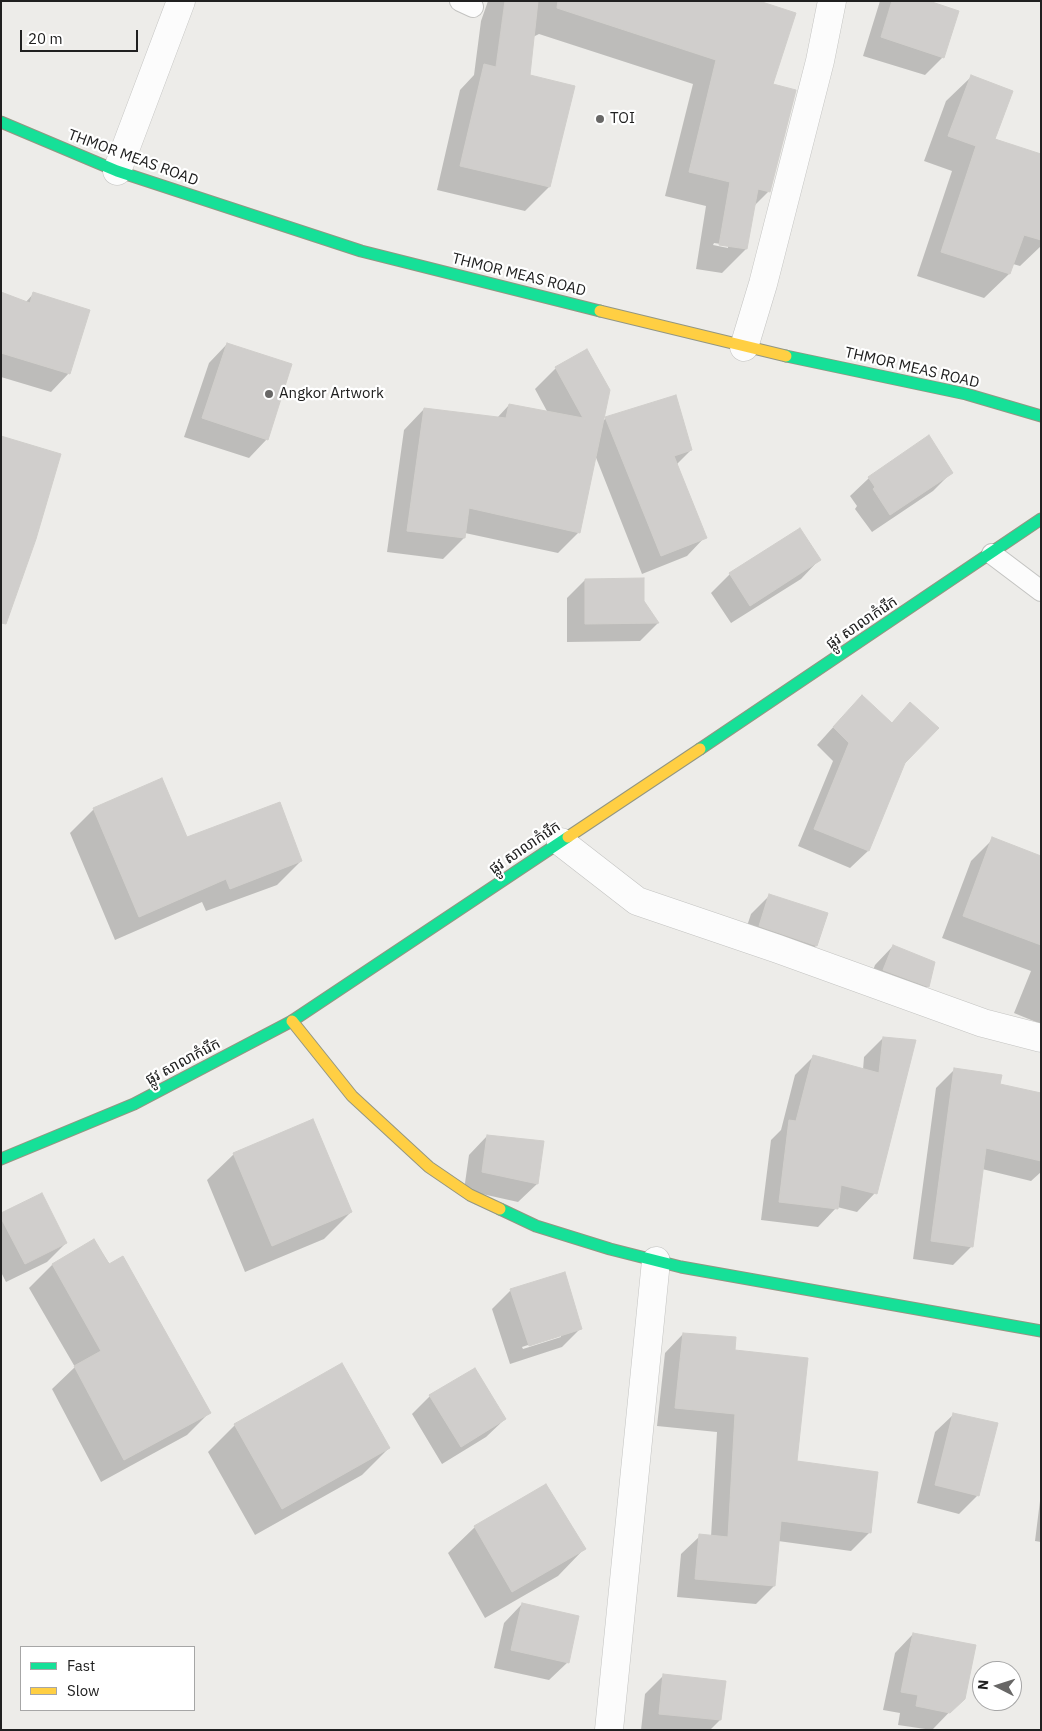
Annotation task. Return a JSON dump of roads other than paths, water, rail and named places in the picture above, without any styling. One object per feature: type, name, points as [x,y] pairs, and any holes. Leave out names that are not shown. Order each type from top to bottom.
[{"type":"street","points":[[118,171],[181,1]]},
{"type":"street","points":[[744,347],[763,284],[820,61],[832,1]]},
{"type":"street","name":"THMOR MEAS ROAD","points":[[1,122],[118,171],[361,251],[744,347],[966,394],[1041,416]]},
{"type":"street","name":"ផ្លូវ សាលាកំរើក","points":[[1,1159],[134,1104],[292,1022],[992,554],[1041,518]]},
{"type":"street","points":[[561,842],[637,901],[778,948],[983,1023],[1041,1038]]},
{"type":"street","points":[[292,1022],[352,1096],[429,1167],[470,1195],[536,1226],[656,1261],[708,1273],[1041,1332]]},
{"type":"street","points":[[609,1730],[656,1261]]},
{"type":"lane","points":[[992,554],[1041,591]]},
{"type":"place","name":"TOI","points":[[600,119]]},
{"type":"place","name":"Angkor Artwork","points":[[269,394]]}]
